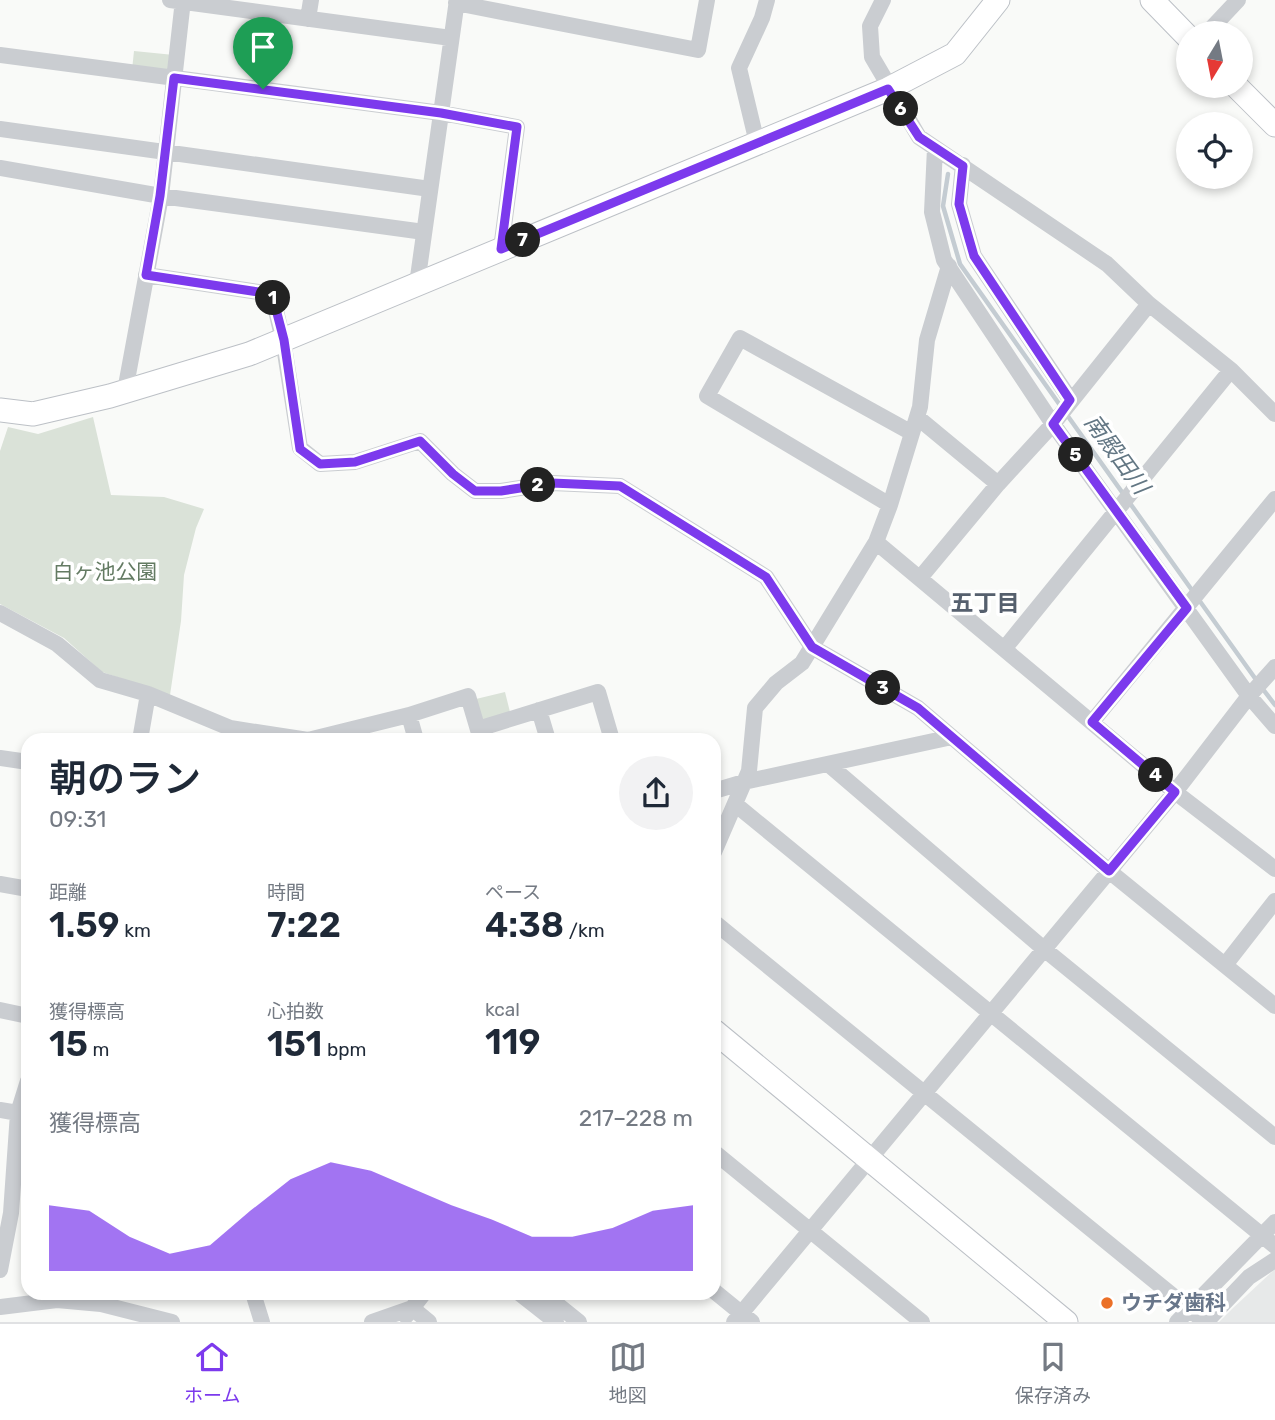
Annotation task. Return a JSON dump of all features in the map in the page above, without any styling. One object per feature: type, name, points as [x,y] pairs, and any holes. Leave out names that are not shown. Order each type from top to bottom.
[{"type":"street","points":[[308,19],[311,0]]},
{"type":"street","points":[[417,284],[456,1],[698,50],[707,0]]},
{"type":"street","points":[[757,143],[739,68],[762,18],[766,0]]},
{"type":"street","points":[[0,410],[33,414],[125,391],[249,354],[284,340],[888,89],[955,54],[998,0]]},
{"type":"street","points":[[1152,0],[1176,25]]},
{"type":"street","points":[[1218,21],[1238,0]]},
{"type":"street","points":[[125,391],[160,196],[174,78],[178,1],[246,5],[308,19],[451,38]]},
{"type":"street","points":[[881,1],[870,26],[872,57],[888,89],[919,137],[1107,264],[1149,304],[1231,370],[1275,414]]},
{"type":"street","points":[[0,55],[441,113],[517,127],[501,249]]},
{"type":"street","points":[[1248,98],[1274,123]]},
{"type":"street","points":[[0,129],[430,189]]},
{"type":"street","points":[[935,148],[932,212],[944,260],[1055,421],[1124,504],[1193,601],[1255,689],[1275,726]]},
{"type":"street","points":[[963,166],[959,204],[974,256],[1069,402]]},
{"type":"street","points":[[0,168],[160,196],[424,233]]},
{"type":"street","points":[[721,836],[749,771],[755,708],[776,683],[802,663],[877,542],[920,407],[927,340],[949,266]]},
{"type":"street","points":[[146,275],[272,294],[284,340],[300,449],[320,464],[355,462],[420,441],[453,474],[475,491],[501,491],[552,483],[620,486],[766,577],[812,647],[918,708],[1109,871],[1275,1006]]},
{"type":"street","points":[[920,578],[998,484],[1055,421],[1149,304]]},
{"type":"street","points":[[890,505],[707,397],[740,338],[914,425],[998,484]]},
{"type":"street","points":[[1004,649],[1231,370]]},
{"type":"street","points":[[1092,722],[1275,499]]},
{"type":"street","points":[[877,542],[1175,792],[1275,869]]},
{"type":"street","points":[[0,613],[57,644],[100,680],[148,694],[230,728],[262,733]]},
{"type":"street","points":[[721,1298],[743,1319],[811,1230],[1175,792],[1275,667]]},
{"type":"street","points":[[482,733],[539,710],[598,692],[610,733]]},
{"type":"street","points":[[141,733],[148,694]]},
{"type":"street","points":[[346,733],[468,696],[480,733]]},
{"type":"street","points":[[539,710],[546,733]]},
{"type":"street","points":[[409,715],[414,733]]},
{"type":"street","points":[[721,790],[744,782],[952,737]]},
{"type":"street","points":[[0,758],[21,761]]},
{"type":"street","points":[[828,764],[1044,949],[1275,1138]]},
{"type":"street","points":[[735,804],[1275,1246]]},
{"type":"street","points":[[0,884],[21,888]]},
{"type":"street","points":[[1225,965],[1275,901]]},
{"type":"street","points":[[721,928],[1205,1322],[1249,1277],[1275,1260]]},
{"type":"street","points":[[0,1010],[21,1014]]},
{"type":"street","points":[[721,1037],[1066,1322]]},
{"type":"street","points":[[0,1270],[5,1212],[21,1104]]},
{"type":"street","points":[[0,1110],[18,1114]]},
{"type":"street","points":[[721,1158],[922,1322]]},
{"type":"street","points":[[1177,1322],[1275,1222]]},
{"type":"street","points":[[0,1307],[57,1300],[100,1304],[172,1322]]},
{"type":"street","points":[[255,1300],[262,1322]]},
{"type":"street","points":[[401,1322],[418,1300]]},
{"type":"street","points":[[528,1300],[556,1322]]},
{"type":"street","points":[[551,1300],[579,1322]]},
{"type":"street","points":[[372,1322],[412,1308]]},
{"type":"street","points":[[412,1308],[429,1322]]},
{"type":"shaded area","points":[[1275,1269],[1275,1322],[1219,1322],[1233,1308]]},
{"type":"green space","points":[[134,51],[174,55],[172,75],[132,70]]},
{"type":"green space","name":"白ヶ池公園","points":[[93,417],[111,495],[164,497],[204,509],[196,528],[184,575],[181,621],[170,695],[102,672],[64,638],[0,604],[0,451],[8,427],[38,434]]},
{"type":"green space","points":[[505,692],[510,712],[482,720],[476,699]]},
{"type":"waterway","name":"南殿田川","points":[[948,174],[943,206],[960,264],[1062,408]]},
{"type":"waterway","name":"南殿田川","points":[[1067,415],[1194,593]]},
{"type":"waterway","name":"南殿田川","points":[[1199,600],[1257,681]]},
{"type":"waterway","name":"南殿田川","points":[[1262,688],[1275,705]]},
{"type":"place","name":"ウチダ歯科","points":[[1107,1303]]},
{"type":"district","name":"五丁目","points":[[985,603]]},
{"type":"route","points":[[174,78],[263,89],[441,113],[517,127],[501,249],[888,89],[919,137],[963,166],[959,204],[974,256],[1070,400],[1053,424],[1187,608],[1092,722],[1175,792],[1109,871],[918,708],[812,647],[766,577],[620,486],[552,483],[501,491],[475,491],[453,474],[420,441],[355,462],[320,464],[300,449],[284,340],[272,294],[146,275],[160,196],[174,78]]}]
